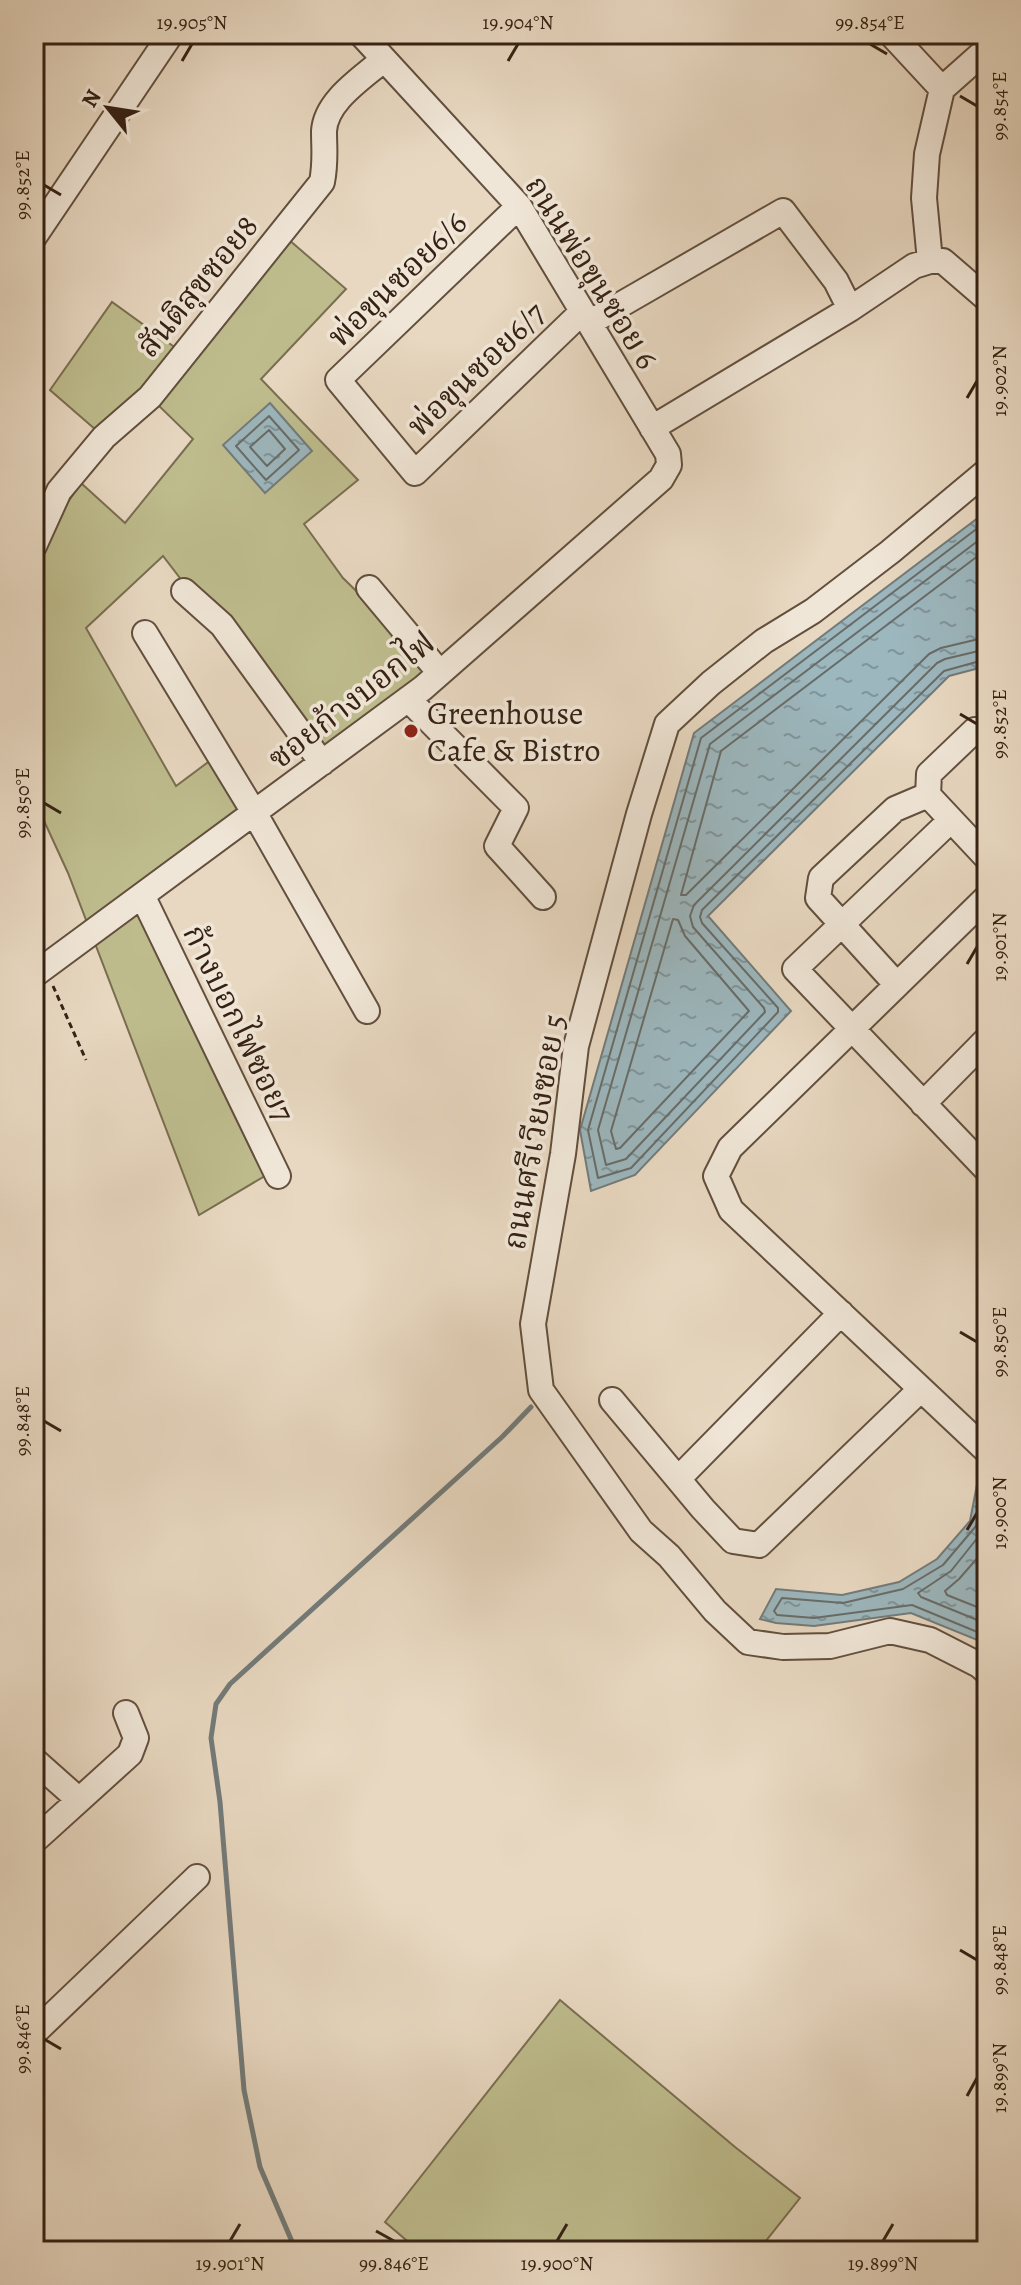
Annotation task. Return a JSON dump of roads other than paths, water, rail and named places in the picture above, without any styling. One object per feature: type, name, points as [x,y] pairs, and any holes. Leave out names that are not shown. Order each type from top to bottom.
[{"type":"street","points":[[34,237],[171,34]]},
{"type":"street","name":"ถนนพ่อขุนซอย 6","points":[[361,34],[519,206],[657,437]]},
{"type":"street","points":[[891,34],[942,89]]},
{"type":"street","points":[[930,261],[924,198],[927,154],[942,89],[987,49]]},
{"type":"street","name":"สันติสุขซอย8","points":[[34,546],[59,491],[104,437],[150,397],[322,182],[327,159],[324,128],[333,105],[384,59]]},
{"type":"street","name":"พ่อขุนซอย6/6","points":[[415,473],[338,380],[519,206]]},
{"type":"street","name":"พ่อขุนซอย6/7","points":[[415,473],[585,318],[783,211],[836,281],[850,309]]},
{"type":"street","points":[[657,437],[914,266],[943,261],[987,299]]},
{"type":"street","name":"ซอยก้างบอกไฟ","points":[[39,971],[255,814],[440,673],[661,479],[669,465],[668,454],[657,437]]},
{"type":"street","name":"ถนนศรีเวียงซอย 5","points":[[987,471],[902,543],[813,611],[764,641],[711,683],[667,724],[635,827],[576,1046],[563,1154],[533,1324],[541,1390],[641,1531],[669,1556],[715,1611],[748,1642],[783,1647],[830,1646],[890,1631],[930,1640],[987,1672]]},
{"type":"street","points":[[369,588],[395,615],[440,673]]},
{"type":"street","points":[[184,591],[222,625],[322,763]]},
{"type":"street","points":[[145,633],[255,814],[367,1011]]},
{"type":"street","points":[[408,699],[516,808],[497,846],[543,897]]},
{"type":"street","points":[[987,732],[975,730],[929,774],[928,795],[987,858]]},
{"type":"street","points":[[897,985],[818,898],[821,878],[895,809],[928,795]]},
{"type":"street","points":[[951,820],[795,969],[987,1170]]},
{"type":"street","name":"ก้างบอกไฟซอย7","points":[[143,897],[278,1176]]},
{"type":"street","points":[[987,897],[730,1148],[716,1176],[731,1210],[987,1451]]},
{"type":"street","points":[[34,945],[39,971]]},
{"type":"street","points":[[923,1104],[987,1039]]},
{"type":"street","points":[[679,1478],[841,1313]]},
{"type":"street","points":[[612,1400],[733,1541],[759,1545],[921,1389]]},
{"type":"street","points":[[34,1841],[130,1754],[136,1738],[126,1713]]},
{"type":"street","points":[[34,1760],[79,1800]]},
{"type":"street","points":[[34,2033],[197,1877]]},
{"type":"water","points":[[270,403],[312,451],[265,493],[223,445]]},
{"type":"water","points":[[987,511],[987,666],[949,676],[708,916],[791,1011],[635,1175],[591,1191],[580,1130],[694,733]]},
{"type":"water","points":[[980,1469],[987,1477],[987,1647],[980,1641],[911,1613],[814,1626],[760,1619],[776,1589],[842,1595],[899,1582],[937,1559],[970,1521]]},
{"type":"waterway","points":[[296,2251],[260,2167],[244,2090],[220,1802],[211,1738],[216,1704],[230,1684],[502,1437],[531,1407]]},
{"type":"place","name":"Greenhouse Cafe & Bistro","points":[[411,731]]}]
